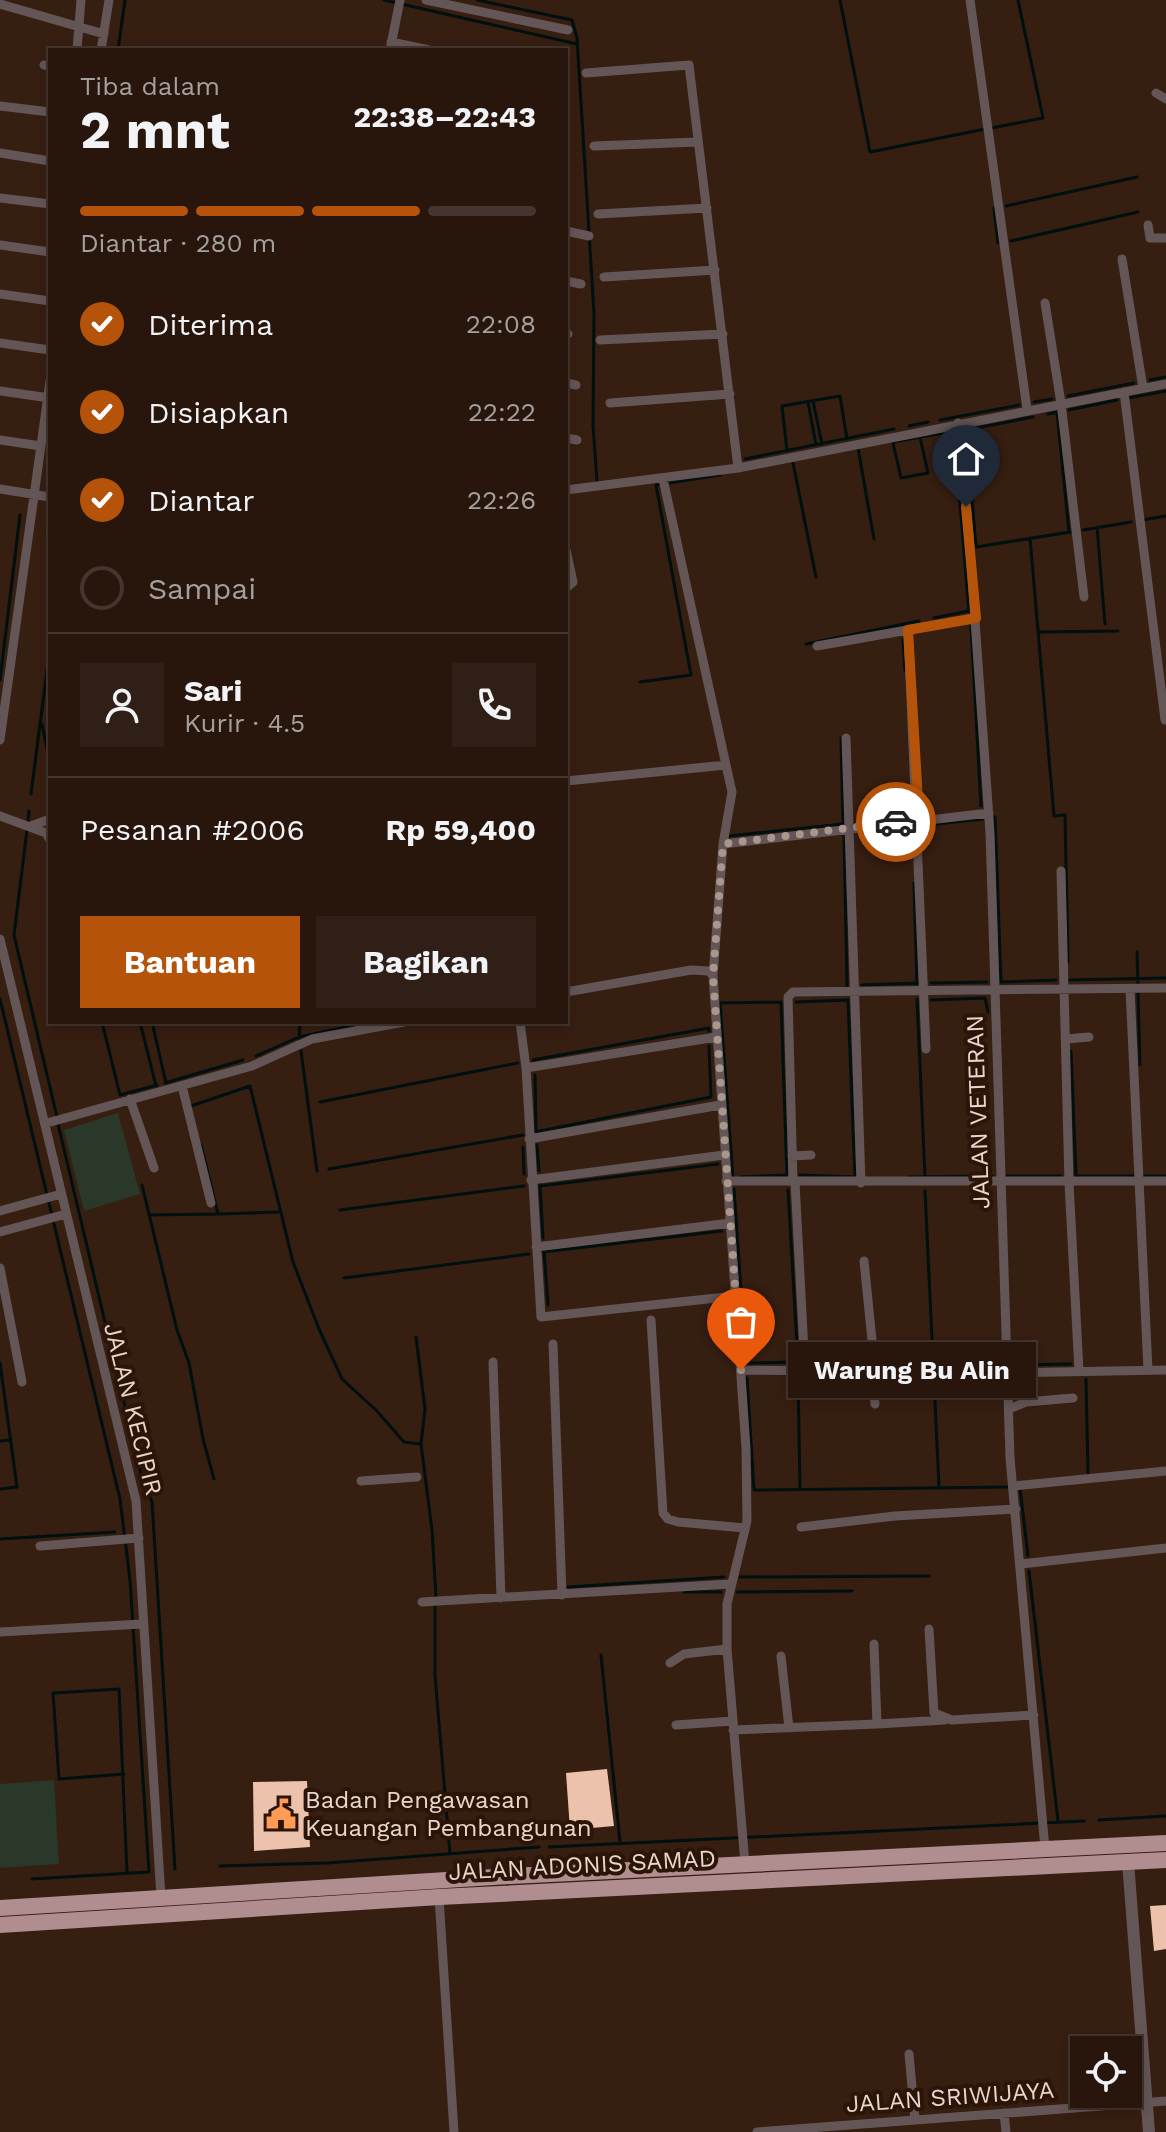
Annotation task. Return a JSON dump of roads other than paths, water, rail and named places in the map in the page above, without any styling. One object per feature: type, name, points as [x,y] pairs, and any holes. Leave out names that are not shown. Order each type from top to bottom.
[{"type":"highway","points":[[0,1908],[161,1897],[546,1883],[745,1864],[984,1861],[1045,1849],[1166,1843]]},
{"type":"highway","name":"JALAN ADONIS SAMAD","points":[[0,1925],[439,1897],[546,1883],[984,1861],[1166,1860]]},
{"type":"street","points":[[77,48],[81,0]]},
{"type":"street","points":[[101,48],[109,0]]},
{"type":"street","points":[[426,0],[568,30]]},
{"type":"street","points":[[970,0],[1027,409]]},
{"type":"street","points":[[390,46],[399,3]]},
{"type":"street","points":[[0,4],[104,34]]},
{"type":"street","points":[[586,73],[689,65],[738,468]]},
{"type":"street","points":[[1156,93],[1166,99]]},
{"type":"street","points":[[0,106],[48,112]]},
{"type":"street","points":[[594,146],[698,142]]},
{"type":"street","points":[[0,153],[48,161]]},
{"type":"street","points":[[0,198],[48,204]]},
{"type":"street","points":[[598,214],[707,208]]},
{"type":"street","points":[[1148,225],[1150,238],[1166,238]]},
{"type":"street","points":[[568,231],[589,236]]},
{"type":"street","points":[[0,245],[48,252]]},
{"type":"street","points":[[1122,259],[1143,388]]},
{"type":"street","points":[[604,277],[715,270]]},
{"type":"street","points":[[568,281],[581,284]]},
{"type":"street","points":[[0,294],[48,301]]},
{"type":"street","points":[[1045,303],[1061,403],[1084,597]]},
{"type":"street","points":[[600,340],[723,334]]},
{"type":"street","points":[[0,343],[48,350]]},
{"type":"street","points":[[568,490],[738,468],[1166,384]]},
{"type":"street","points":[[0,391],[48,398]]},
{"type":"street","points":[[1124,392],[1165,720]]},
{"type":"street","points":[[610,403],[730,394]]},
{"type":"street","points":[[0,740],[48,404]]},
{"type":"street","name":"JALAN VETERAN","points":[[958,423],[976,618],[989,813],[1013,1486],[1045,1849]]},
{"type":"street","points":[[0,440],[41,446]]},
{"type":"street","points":[[663,479],[732,792],[723,844],[711,973],[746,1448],[745,1528],[727,1604],[727,1649],[745,1864]]},
{"type":"street","points":[[0,489],[48,497]]},
{"type":"street","points":[[568,559],[573,582],[568,586]]},
{"type":"street","points":[[817,646],[976,618]]},
{"type":"street","points":[[908,630],[919,819],[926,1049]]},
{"type":"street","points":[[846,738],[861,1183]]},
{"type":"street","points":[[568,781],[726,765]]},
{"type":"street","points":[[723,844],[989,813]]},
{"type":"street","points":[[0,816],[31,826],[48,836]]},
{"type":"street","points":[[31,826],[48,820]]},
{"type":"street","points":[[1061,871],[1069,1183],[1079,1371]]},
{"type":"street","name":"JALAN KECIPIR","points":[[0,939],[55,1121],[61,1194],[136,1501],[129,1539],[161,1897]]},
{"type":"street","points":[[568,992],[691,970],[711,973]]},
{"type":"street","points":[[805,1370],[792,1156],[788,997],[793,992],[1166,988]]},
{"type":"street","points":[[1130,989],[1148,1370]]},
{"type":"street","points":[[55,1121],[252,1066],[312,1039],[393,1024]]},
{"type":"street","points":[[520,1024],[526,1068],[541,1317],[735,1296]]},
{"type":"street","points":[[526,1068],[716,1037]]},
{"type":"street","points":[[1066,1039],[1089,1037]]},
{"type":"street","points":[[182,1086],[211,1203]]},
{"type":"street","points":[[130,1099],[154,1168]]},
{"type":"street","points":[[529,1139],[720,1105]]},
{"type":"street","points":[[531,1180],[724,1155]]},
{"type":"street","points":[[792,1156],[811,1155]]},
{"type":"street","points":[[726,1181],[1166,1181]]},
{"type":"street","points":[[0,1211],[61,1194]]},
{"type":"street","points":[[0,1232],[66,1214]]},
{"type":"street","points":[[536,1247],[730,1223]]},
{"type":"street","points":[[864,1261],[875,1404]]},
{"type":"street","points":[[0,1268],[22,1382]]},
{"type":"street","points":[[651,1320],[663,1513],[668,1519],[678,1522],[745,1528]]},
{"type":"street","points":[[553,1344],[562,1595]]},
{"type":"street","points":[[493,1362],[501,1598]]},
{"type":"street","points":[[741,1370],[1008,1373],[1166,1370]]},
{"type":"street","points":[[1009,1409],[1026,1402],[1073,1398]]},
{"type":"street","points":[[1013,1486],[1166,1471]]},
{"type":"street","points":[[361,1481],[417,1477]]},
{"type":"street","points":[[801,1527],[895,1516],[1016,1509]]},
{"type":"street","points":[[40,1546],[129,1539]]},
{"type":"street","points":[[1021,1564],[1166,1548]]},
{"type":"street","points":[[422,1602],[730,1584]]},
{"type":"street","points":[[0,1632],[138,1624]]},
{"type":"street","points":[[929,1629],[934,1713],[945,1720]]},
{"type":"street","points":[[874,1644],[877,1724]]},
{"type":"street","points":[[670,1663],[684,1654],[727,1649]]},
{"type":"street","points":[[781,1656],[789,1728]]},
{"type":"street","points":[[676,1725],[789,1728],[1034,1715]]},
{"type":"street","points":[[1128,1862],[1149,2132]]},
{"type":"street","points":[[439,1897],[454,2132]]},
{"type":"street","points":[[909,2054],[915,2120]]},
{"type":"street","name":"JALAN SRIWIJAYA","points":[[757,2132],[894,2127],[915,2120],[1166,2101]]},
{"type":"street","points":[[1004,2113],[1006,2132]]},
{"type":"waterway","points":[[118,48],[125,0]]},
{"type":"waterway","points":[[384,0],[577,44]]},
{"type":"waterway","points":[[477,0],[572,20],[577,38],[594,313],[593,425],[597,482]]},
{"type":"waterway","points":[[840,0],[870,152],[985,129]]},
{"type":"waterway","points":[[992,128],[1043,118],[1018,0]]},
{"type":"waterway","points":[[1006,206],[1137,177]]},
{"type":"waterway","points":[[994,208],[998,243]]},
{"type":"waterway","points":[[1011,241],[1138,212]]},
{"type":"waterway","points":[[1150,380],[1166,377]]},
{"type":"waterway","points":[[1068,396],[1134,383]]},
{"type":"waterway","points":[[1128,398],[1166,391]]},
{"type":"waterway","points":[[787,451],[782,406],[840,396],[847,439]]},
{"type":"waterway","points":[[1034,402],[1052,399]]},
{"type":"waterway","points":[[1069,410],[1117,400]]},
{"type":"waterway","points":[[813,401],[822,444]]},
{"type":"waterway","points":[[808,402],[816,445]]},
{"type":"waterway","points":[[940,420],[1019,405]]},
{"type":"waterway","points":[[1057,412],[1069,532]]},
{"type":"waterway","points":[[1048,414],[1058,412]]},
{"type":"waterway","points":[[1033,417],[966,430],[976,547],[1070,532]]},
{"type":"waterway","points":[[909,426],[928,422]]},
{"type":"waterway","points":[[745,459],[894,429]]},
{"type":"waterway","points":[[893,442],[954,431],[969,612]]},
{"type":"waterway","points":[[893,443],[901,478],[928,473],[920,437]]},
{"type":"waterway","points":[[858,448],[874,539]]},
{"type":"waterway","points":[[793,463],[816,577]]},
{"type":"waterway","points":[[640,682],[691,675],[656,485],[720,475]]},
{"type":"waterway","points":[[0,680],[20,515]]},
{"type":"waterway","points":[[1142,520],[1166,516]]},
{"type":"waterway","points":[[1083,530],[1131,522]]},
{"type":"waterway","points":[[47,533],[48,524]]},
{"type":"waterway","points":[[1097,527],[1105,624]]},
{"type":"waterway","points":[[1030,538],[1054,816],[1065,815],[1068,962]]},
{"type":"waterway","points":[[934,618],[969,611]]},
{"type":"waterway","points":[[806,644],[919,621]]},
{"type":"waterway","points":[[971,626],[981,806]]},
{"type":"waterway","points":[[1038,632],[1118,631]]},
{"type":"waterway","points":[[903,639],[905,671]]},
{"type":"waterway","points":[[31,794],[48,662]]},
{"type":"waterway","points":[[42,724],[48,754]]},
{"type":"waterway","points":[[841,738],[843,823]]},
{"type":"waterway","points":[[28,823],[29,811]]},
{"type":"waterway","points":[[995,817],[1001,982]]},
{"type":"waterway","points":[[927,825],[983,819]]},
{"type":"waterway","points":[[728,836],[843,824]]},
{"type":"waterway","points":[[894,829],[914,827]]},
{"type":"waterway","points":[[27,830],[14,935],[57,1117]]},
{"type":"waterway","points":[[844,833],[847,986]]},
{"type":"waterway","points":[[914,883],[917,984]]},
{"type":"waterway","points":[[1137,952],[1138,984]]},
{"type":"waterway","points":[[1067,980],[1166,978]]},
{"type":"waterway","points":[[1001,982],[1056,980]]},
{"type":"waterway","points":[[931,983],[987,982]]},
{"type":"waterway","points":[[862,985],[918,983]]},
{"type":"waterway","points":[[1138,992],[1140,1065]]},
{"type":"waterway","points":[[931,1000],[985,998],[988,1012]]},
{"type":"waterway","points":[[0,999],[120,1499],[130,1580],[149,1872],[32,1879]]},
{"type":"waterway","points":[[917,999],[925,1177]]},
{"type":"waterway","points":[[796,1002],[848,1000]]},
{"type":"waterway","points":[[848,1001],[855,1177]]},
{"type":"waterway","points":[[781,1002],[787,1175]]},
{"type":"waterway","points":[[733,1178],[720,1003],[781,1002]]},
{"type":"waterway","points":[[102,1024],[120,1095],[157,1085]]},
{"type":"waterway","points":[[140,1024],[156,1086]]},
{"type":"waterway","points":[[152,1024],[166,1083]]},
{"type":"waterway","points":[[299,1038],[300,1024]]},
{"type":"waterway","points":[[256,1056],[299,1037],[360,1024]]},
{"type":"waterway","points":[[533,1060],[709,1028],[709,1031]]},
{"type":"waterway","points":[[535,1132],[711,1097],[709,1046]]},
{"type":"waterway","points":[[301,1051],[317,1171]]},
{"type":"waterway","points":[[1071,1051],[1076,1176]]},
{"type":"waterway","points":[[165,1083],[243,1060]]},
{"type":"waterway","points":[[320,1102],[518,1063]]},
{"type":"waterway","points":[[535,1075],[536,1131]]},
{"type":"waterway","points":[[191,1106],[250,1086],[293,1262],[342,1379],[376,1410],[404,1442],[421,1444],[432,1530],[436,1597]]},
{"type":"waterway","points":[[58,1124],[141,1474],[152,1502],[175,1869]]},
{"type":"waterway","points":[[329,1169],[523,1135]]},
{"type":"waterway","points":[[149,1215],[218,1214],[201,1145]]},
{"type":"waterway","points":[[537,1145],[539,1171]]},
{"type":"waterway","points":[[523,1147],[524,1174]]},
{"type":"waterway","points":[[540,1186],[718,1164]]},
{"type":"waterway","points":[[740,1177],[788,1175]]},
{"type":"waterway","points":[[800,1175],[856,1177]]},
{"type":"waterway","points":[[908,1177],[992,1176]]},
{"type":"waterway","points":[[1007,1176],[1061,1176]]},
{"type":"waterway","points":[[1078,1176],[1166,1176]]},
{"type":"waterway","points":[[142,1185],[177,1330],[189,1363],[214,1479]]},
{"type":"waterway","points":[[540,1185],[543,1238]]},
{"type":"waterway","points":[[340,1210],[524,1186]]},
{"type":"waterway","points":[[734,1189],[746,1364]]},
{"type":"waterway","points":[[788,1190],[798,1362]]},
{"type":"waterway","points":[[925,1191],[939,1487]]},
{"type":"waterway","points":[[218,1214],[278,1212]]},
{"type":"waterway","points":[[543,1252],[722,1231]]},
{"type":"waterway","points":[[544,1251],[548,1305]]},
{"type":"waterway","points":[[344,1278],[529,1254]]},
{"type":"waterway","points":[[416,1337],[425,1409],[421,1444]]},
{"type":"waterway","points":[[746,1363],[798,1362]]},
{"type":"waterway","points":[[813,1362],[866,1362]]},
{"type":"waterway","points":[[0,1363],[17,1487],[0,1489]]},
{"type":"waterway","points":[[882,1363],[1000,1365]]},
{"type":"waterway","points":[[1015,1365],[1071,1364]]},
{"type":"waterway","points":[[798,1377],[800,1489]]},
{"type":"waterway","points":[[747,1378],[754,1490],[1010,1487]]},
{"type":"waterway","points":[[1086,1379],[1088,1473]]},
{"type":"waterway","points":[[0,1441],[11,1440]]},
{"type":"waterway","points":[[1020,1488],[1028,1556]]},
{"type":"waterway","points":[[0,1539],[115,1532]]},
{"type":"waterway","points":[[1029,1571],[1058,1821]]},
{"type":"waterway","points":[[740,1577],[929,1576]]},
{"type":"waterway","points":[[568,1587],[724,1577]]},
{"type":"waterway","points":[[737,1592],[852,1591]]},
{"type":"waterway","points":[[684,1592],[721,1592]]},
{"type":"waterway","points":[[435,1605],[435,1675],[450,1854]]},
{"type":"waterway","points":[[601,1655],[620,1842]]},
{"type":"waterway","points":[[124,1774],[59,1779],[53,1693],[119,1689],[127,1873]]},
{"type":"waterway","points":[[1099,1820],[1166,1816]]},
{"type":"waterway","points":[[549,1847],[1084,1821]]},
{"type":"waterway","points":[[220,1866],[327,1863],[539,1847]]},
{"type":"place","name":"Warung Bu Alin","points":[[741,1370]]},
{"type":"place","name":"Badan Pengawasan Keuangan Pembangunan","points":[[281,1814]]}]
